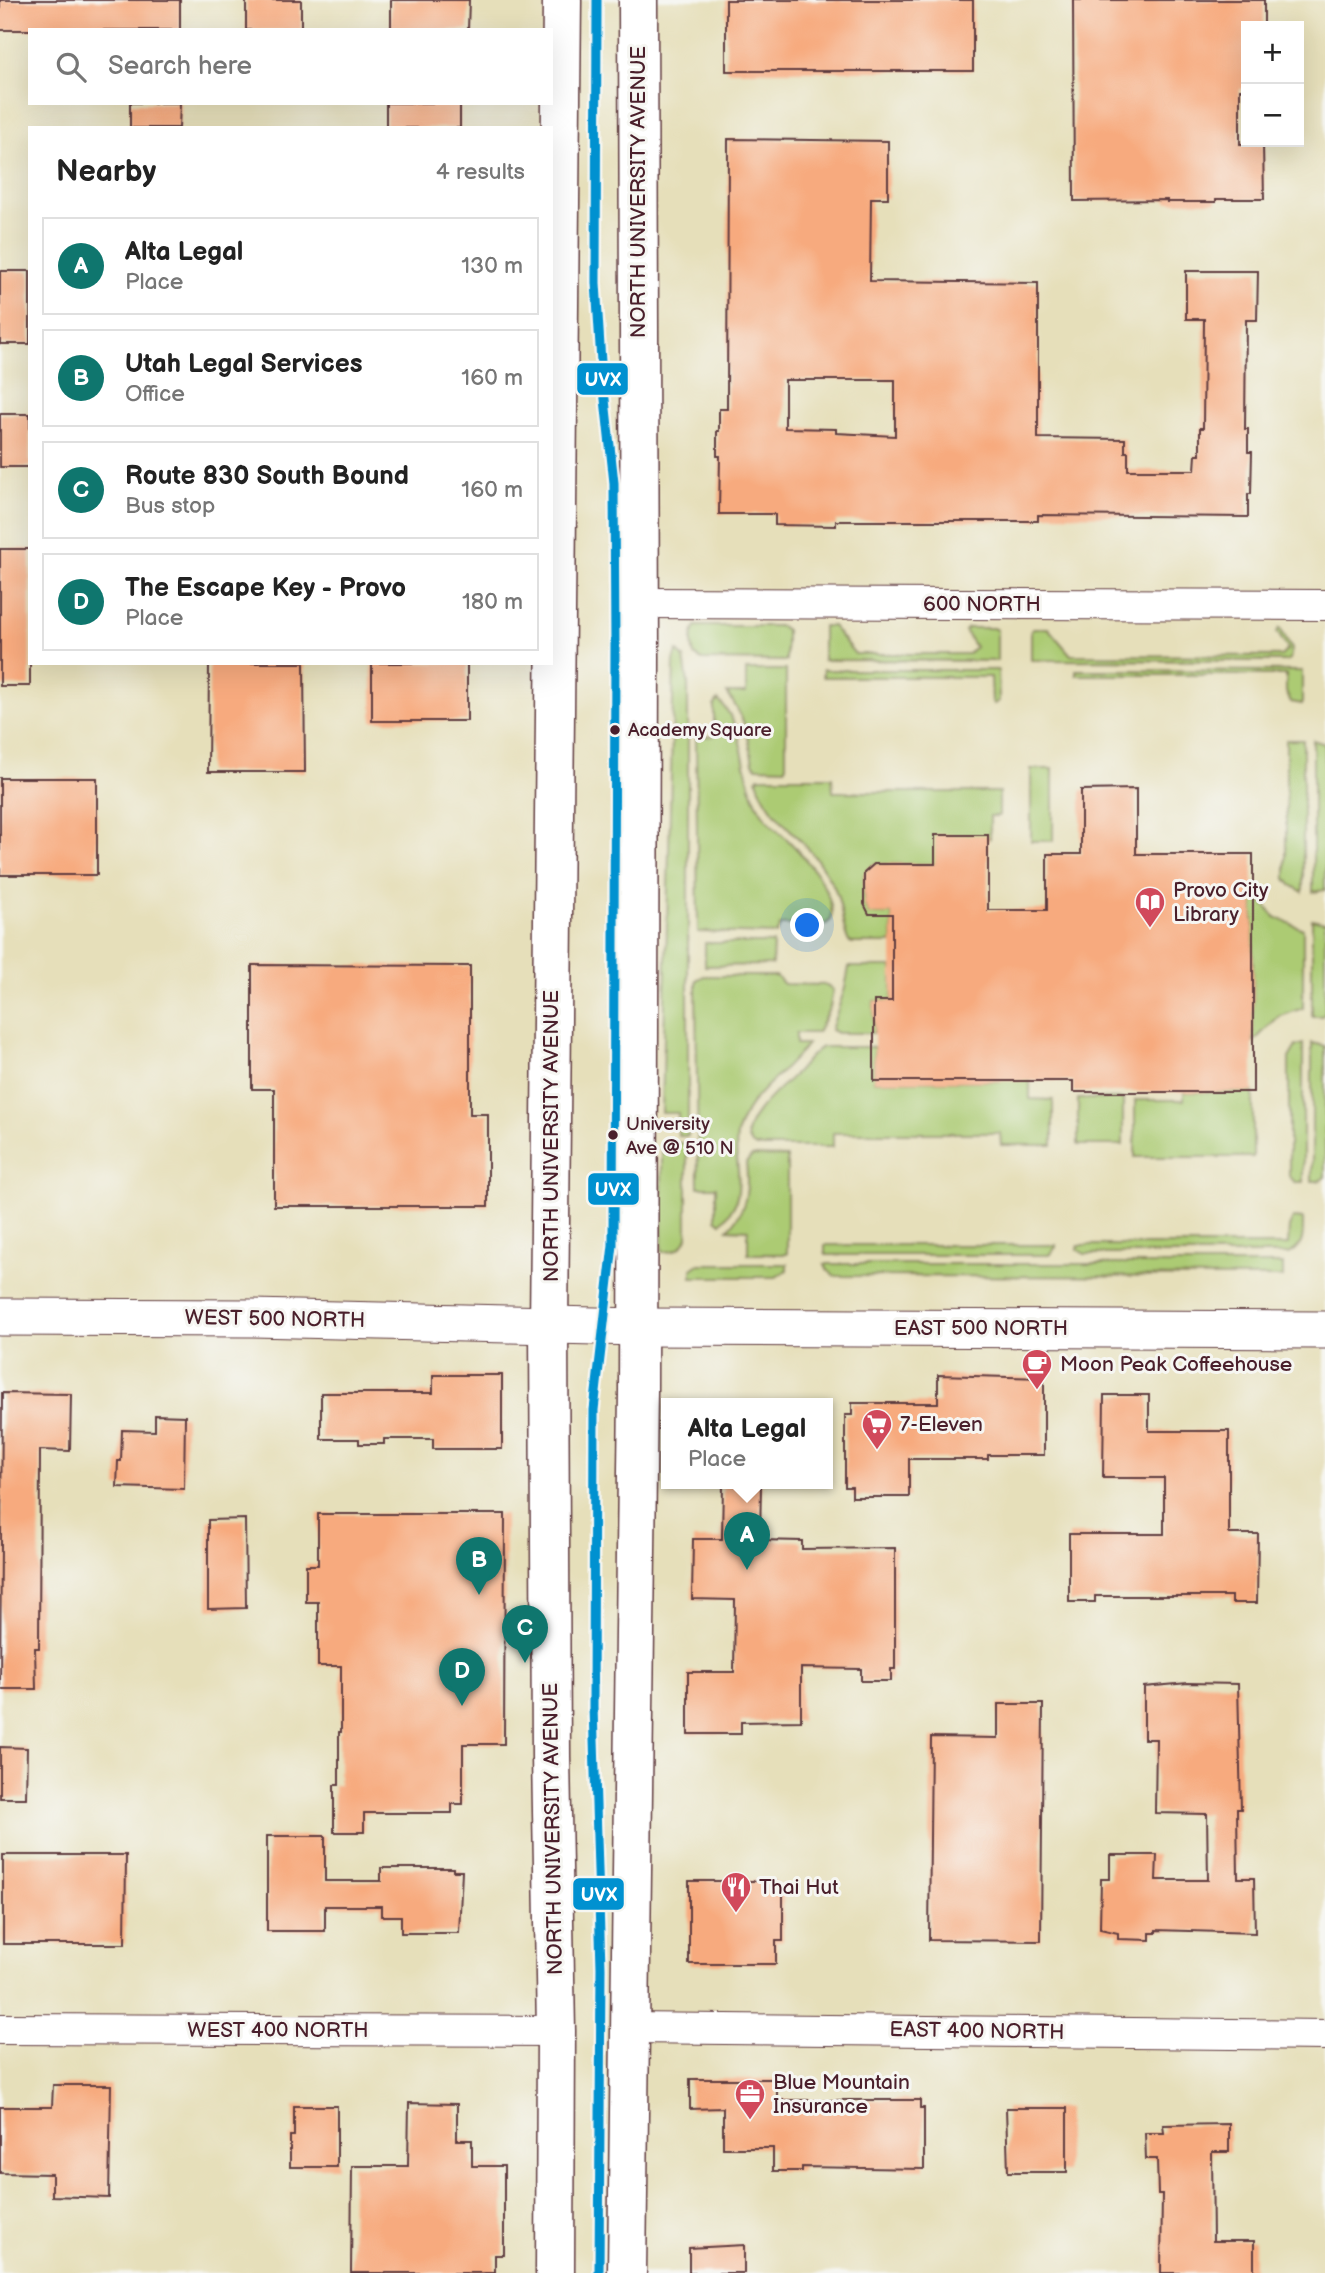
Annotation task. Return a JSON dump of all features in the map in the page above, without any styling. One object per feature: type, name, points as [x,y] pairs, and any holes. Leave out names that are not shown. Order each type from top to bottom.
[{"type":"highway","name":"NORTH UNIVERSITY AVENUE","points":[[555,2273],[556,2031],[551,1756],[549,1326],[562,0]]},
{"type":"highway","name":"NORTH UNIVERSITY AVENUE","points":[[627,2273],[638,1327],[638,0]]},
{"type":"street","name":"600 NORTH","points":[[639,603],[1325,605]]},
{"type":"street","name":"WEST 500 NORTH","points":[[0,1317],[253,1318],[638,1327]]},
{"type":"street","name":"EAST 500 NORTH","points":[[638,1327],[1325,1330]]},
{"type":"street","name":"EAST 400 NORTH","points":[[629,2028],[1325,2035]]},
{"type":"street","name":"WEST 400 NORTH","points":[[0,2029],[556,2031]]},
{"type":"green space","points":[[696,626],[780,626],[786,630],[786,661],[702,660],[694,655],[692,647]]},
{"type":"green space","points":[[823,626],[832,626],[855,654],[968,654],[975,647],[965,631],[968,628],[993,628],[997,630],[997,661],[823,660]]},
{"type":"green space","points":[[1033,628],[1048,628],[1071,655],[1281,656],[1288,649],[1277,632],[1280,628],[1292,649],[1290,659],[1286,661],[1031,660]]},
{"type":"green space","points":[[677,651],[684,658],[688,683],[688,1136],[678,1136],[678,1113],[662,1113],[674,661]]},
{"type":"green space","points":[[746,670],[786,670],[786,768],[757,767],[753,763],[745,726],[727,693],[746,693]]},
{"type":"green space","points":[[823,670],[998,670],[999,701],[994,704],[992,702],[991,677],[823,677]]},
{"type":"green space","points":[[1076,670],[1302,671],[1302,704],[1291,702],[1286,692],[1286,675],[1076,675]]},
{"type":"green space","points":[[718,700],[735,725],[755,800],[772,825],[804,857],[825,888],[832,910],[831,920],[826,924],[781,925],[776,934],[698,932],[696,737],[714,736],[714,706]]},
{"type":"green space","points":[[1286,740],[1303,740],[1303,892],[1286,879]]},
{"type":"green space","points":[[1313,740],[1325,744],[1325,890],[1313,892]]},
{"type":"green space","points":[[1031,769],[1053,769],[1053,841],[1031,841]]},
{"type":"green space","points":[[759,777],[832,777],[833,792],[999,792],[999,816],[990,816],[990,838],[935,864],[874,864],[864,874],[864,904],[869,914],[892,914],[892,943],[853,943],[849,942],[846,936],[839,899],[833,885],[814,856],[770,806],[757,780]]},
{"type":"green space","points":[[1253,891],[1275,917],[1303,929],[1303,1008],[1278,1017],[1253,1042]]},
{"type":"green space","points":[[1312,919],[1325,922],[1325,1013],[1322,1016],[1312,1016]]},
{"type":"green space","points":[[705,943],[773,943],[772,965],[705,966]]},
{"type":"green space","points":[[849,967],[892,967],[892,1001],[874,1001],[874,1033],[837,1033],[831,1030]]},
{"type":"green space","points":[[704,976],[776,976],[784,984],[827,985],[833,990],[830,1007],[817,1033],[796,1033],[796,1044],[807,1044],[753,1101],[740,1124],[736,1143],[738,1192],[734,1207],[721,1223],[716,1219],[716,1187],[698,1187],[696,980]]},
{"type":"green space","points":[[1030,1037],[1030,1099],[1053,1100],[1053,1145],[1001,1145],[1000,1133],[833,1133],[833,1147],[756,1147],[749,1140],[748,1131],[760,1109],[822,1047],[874,1047],[874,1081],[1000,1081]]},
{"type":"green space","points":[[1312,1043],[1325,1046],[1325,1177],[1319,1181],[1312,1181]]},
{"type":"green space","points":[[1303,1044],[1303,1182],[1295,1182],[1289,1176],[1289,1058],[1296,1046]]},
{"type":"green space","points":[[1184,1092],[1253,1092],[1253,1157],[1135,1157],[1135,1100],[1184,1100]]},
{"type":"green space","points":[[1078,1099],[1123,1099],[1123,1145],[1078,1145]]},
{"type":"green space","points":[[662,1143],[687,1143],[687,1237],[678,1249],[662,1252]]},
{"type":"green space","points":[[752,1156],[787,1157],[787,1254],[748,1254],[748,1230],[728,1229],[743,1207],[747,1190],[746,1163]]},
{"type":"green space","points":[[1293,1218],[1303,1219],[1303,1235],[1298,1248],[1288,1254],[1085,1254],[1078,1250],[1078,1245],[1288,1245],[1289,1227]]},
{"type":"green space","points":[[825,1245],[1056,1247],[1049,1255],[825,1255]]},
{"type":"green space","points":[[699,1264],[787,1264],[787,1270],[776,1277],[692,1277],[692,1269]]},
{"type":"green space","points":[[825,1264],[1283,1264],[1283,1277],[834,1276]]},
{"type":"building","points":[[0,0],[180,0],[180,28],[0,30]]},
{"type":"building","points":[[246,0],[301,0],[301,28],[246,28]]},
{"type":"building","points":[[391,0],[469,0],[468,28],[391,28]]},
{"type":"building","points":[[726,0],[973,0],[973,71],[726,71]]},
{"type":"building","points":[[1073,0],[1264,0],[1264,21],[1241,21],[1240,144],[1241,147],[1263,147],[1264,199],[1216,199],[1216,202],[1074,201]]},
{"type":"building","points":[[130,105],[180,105],[179,126],[130,126]]},
{"type":"building","points":[[386,105],[460,105],[460,126],[386,126]]},
{"type":"building","points":[[728,139],[888,141],[888,198],[871,198],[870,281],[1038,283],[1038,438],[1125,439],[1128,470],[1195,470],[1196,455],[1200,455],[1200,428],[1203,428],[1204,319],[1186,319],[1186,271],[1258,271],[1257,320],[1246,320],[1245,429],[1248,429],[1248,452],[1252,452],[1248,517],[1038,515],[1038,521],[836,521],[836,526],[775,525],[775,514],[719,514],[720,456],[717,456],[717,431],[719,409],[727,409]],"holes":[[[785,380],[895,380],[895,436],[836,433],[836,429],[785,428]]]},
{"type":"building","points":[[0,271],[28,271],[28,344],[0,344]]},
{"type":"building","points":[[0,414],[28,414],[28,467],[0,467]]},
{"type":"building","points":[[0,549],[28,549],[30,686],[0,686]]},
{"type":"building","points":[[209,665],[304,665],[305,772],[208,772]]},
{"type":"building","points":[[372,665],[467,665],[467,721],[372,721]]},
{"type":"building","points":[[0,778],[97,778],[97,875],[0,875]]},
{"type":"building","name":"Provo City Library","points":[[1136,789],[1136,854],[1253,854],[1253,1092],[1073,1092],[1073,1081],[874,1081],[874,1001],[892,1001],[892,914],[869,914],[864,904],[864,873],[874,864],[935,864],[935,835],[988,835],[988,910],[1047,910],[1047,854],[1081,854],[1081,790]]},
{"type":"building","points":[[252,965],[470,966],[470,1114],[488,1114],[488,1206],[274,1206],[274,1089],[252,1089]]},
{"type":"building","points":[[433,1375],[502,1375],[502,1449],[433,1449],[433,1439],[384,1439],[384,1444],[359,1444],[359,1439],[321,1439],[321,1393],[433,1393]]},
{"type":"building","points":[[938,1375],[1044,1378],[1044,1455],[988,1455],[988,1459],[909,1459],[909,1497],[852,1497],[852,1487],[845,1487],[845,1415],[852,1415],[852,1403],[938,1403]]},
{"type":"building","points":[[2,1393],[71,1394],[70,1451],[40,1450],[39,1648],[35,1648],[36,1689],[0,1689]]},
{"type":"building","points":[[1104,1395],[1149,1395],[1149,1431],[1229,1431],[1229,1534],[1258,1534],[1257,1603],[1232,1603],[1232,1596],[1095,1596],[1095,1602],[1069,1602],[1069,1534],[1164,1534],[1164,1478],[1103,1478]]},
{"type":"building","points":[[155,1415],[185,1416],[184,1489],[117,1487],[122,1430],[155,1431]]},
{"type":"building","points":[[723,1489],[761,1489],[760,1540],[802,1541],[802,1549],[895,1548],[895,1669],[891,1669],[891,1681],[861,1681],[861,1669],[801,1668],[801,1721],[741,1722],[741,1734],[688,1734],[688,1672],[734,1672],[735,1600],[692,1599],[693,1539],[722,1539]]},
{"type":"building","points":[[318,1514],[505,1514],[504,1744],[463,1744],[463,1804],[452,1804],[452,1813],[364,1813],[364,1832],[334,1832],[334,1785],[339,1785],[341,1666],[318,1666],[318,1602],[306,1602],[306,1565],[318,1565]]},
{"type":"building","points":[[245,1519],[246,1608],[208,1609],[208,1520]]},
{"type":"building","points":[[1188,1683],[1238,1684],[1241,1809],[1237,1809],[1238,1878],[1254,1878],[1255,1933],[1156,1930],[1156,1933],[1150,1933],[1150,1940],[1118,1939],[1118,1933],[1100,1929],[1101,1879],[1110,1879],[1110,1855],[1157,1855],[1156,1880],[1208,1880],[1207,1814],[1155,1813],[1156,1739],[1144,1739],[1144,1687]]},
{"type":"building","points":[[998,1704],[1043,1704],[1041,1941],[929,1940],[931,1737],[998,1738]]},
{"type":"building","points":[[0,1747],[27,1748],[26,1798],[0,1798]]},
{"type":"building","points":[[267,1836],[325,1836],[325,1881],[381,1881],[381,1868],[453,1868],[453,1871],[462,1871],[459,1933],[401,1933],[401,1916],[381,1916],[381,1906],[325,1906],[325,1931],[267,1931]]},
{"type":"building","points":[[3,1855],[126,1855],[125,1944],[3,1944]]},
{"type":"building","name":"Thai Hut","points":[[689,1881],[776,1881],[776,1887],[783,1887],[783,1941],[776,1941],[776,1964],[689,1964]]},
{"type":"building","points":[[690,2079],[777,2079],[777,2100],[920,2100],[920,2108],[924,2108],[924,2169],[802,2167],[802,2171],[773,2171],[773,2148],[723,2148],[723,2108],[690,2109]]},
{"type":"building","points":[[53,2085],[111,2085],[109,2198],[52,2196],[52,2174],[0,2173],[0,2107],[52,2107]]},
{"type":"building","points":[[409,2103],[457,2104],[457,2140],[472,2140],[472,2166],[504,2166],[504,2255],[495,2255],[495,2273],[351,2273],[352,2166],[408,2166]]},
{"type":"building","points":[[294,2106],[337,2106],[337,2167],[290,2167]]},
{"type":"building","points":[[1006,2108],[1067,2108],[1067,2172],[1008,2172]]},
{"type":"building","points":[[1229,2124],[1229,2152],[1212,2152],[1213,2241],[1254,2241],[1254,2273],[1161,2273],[1162,2194],[1158,2194],[1157,2159],[1146,2159],[1145,2133],[1164,2133],[1163,2125]]},
{"type":"building","points":[[744,2245],[744,2273],[689,2273],[689,2248]]},
{"type":"transit line","name":"UVX","points":[[597,0],[596,283],[601,362],[614,483],[615,644],[613,1245],[594,1410],[593,1707],[601,1967],[599,2273]]},
{"type":"place","name":"Academy Square","points":[[615,730]]},
{"type":"place","name":"Provo City Library","points":[[1150,929]]},
{"type":"place","name":"University Ave @ 510 N","points":[[613,1135]]},
{"type":"place","name":"Moon Peak Coffeehouse","points":[[1037,1391]]},
{"type":"place","name":"7-Eleven","points":[[877,1451]]},
{"type":"place","name":"Alta Legal","points":[[747,1570]]},
{"type":"place","name":"Utah Legal Services","points":[[479,1595]]},
{"type":"place","name":"Route 830 South Bound","points":[[525,1663]]},
{"type":"place","name":"The Escape Key - Provo","points":[[462,1706]]},
{"type":"place","name":"Thai Hut","points":[[736,1914]]},
{"type":"place","name":"Blue Mountain Insurance","points":[[750,2121]]}]
